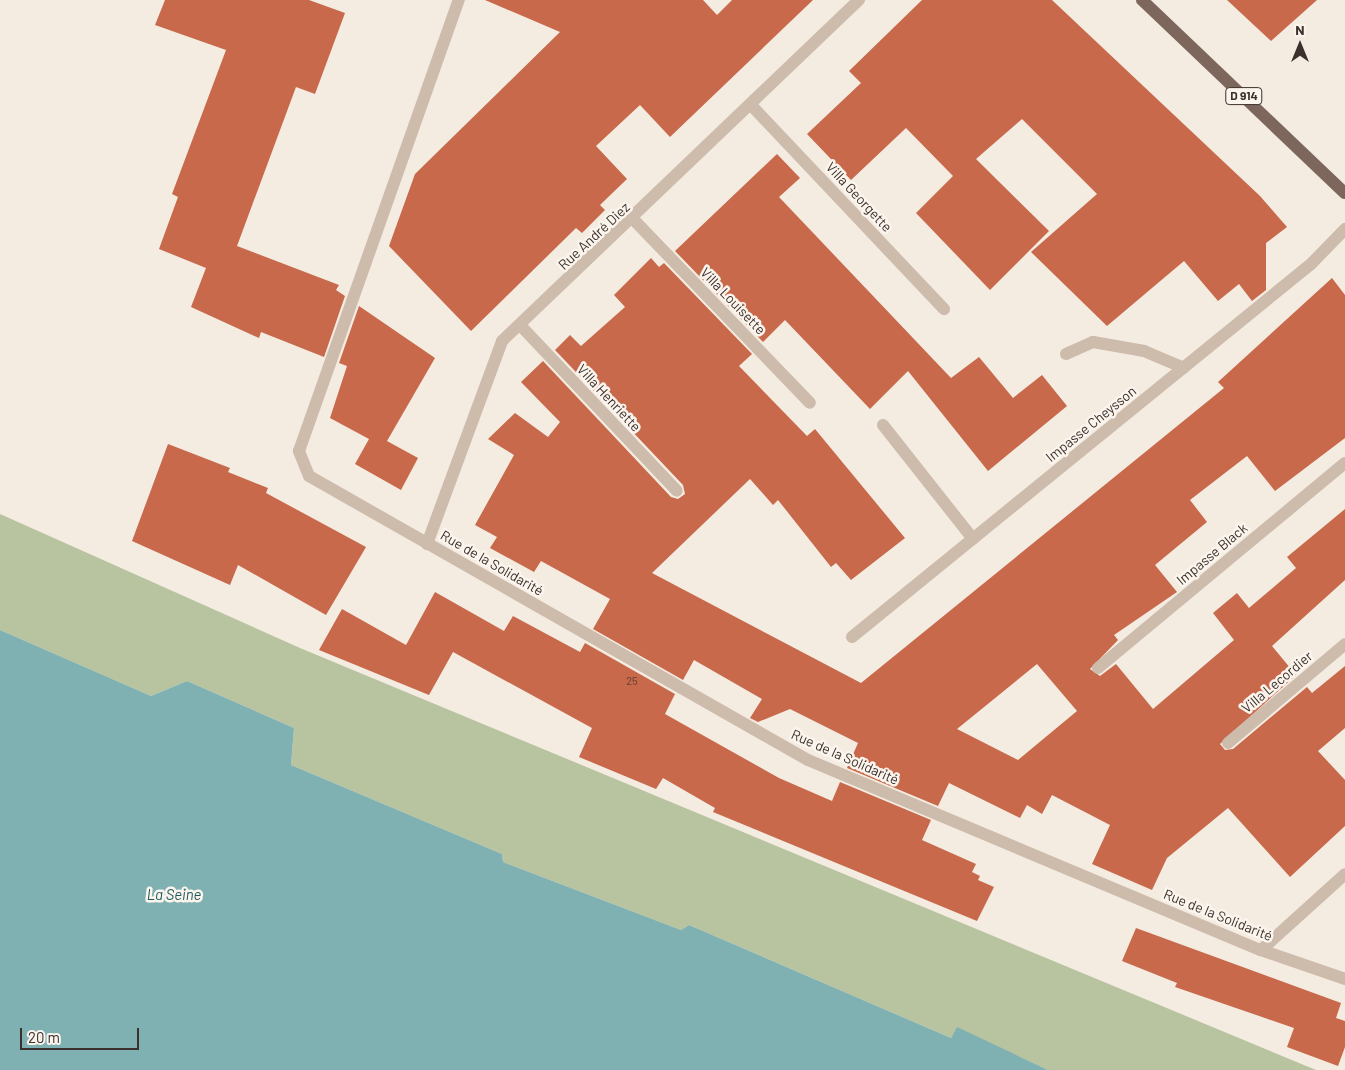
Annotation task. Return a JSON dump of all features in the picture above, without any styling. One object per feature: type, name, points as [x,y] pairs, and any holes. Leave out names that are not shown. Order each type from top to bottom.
[{"type":"main road","name":"D 914","points":[[1142,0],[1345,192]]},
{"type":"street","name":"Rue de la Solidarité","points":[[459,0],[299,451],[309,476],[808,760],[1261,950],[1345,979]]},
{"type":"street","name":"Rue André Diez","points":[[427,544],[502,341],[634,219],[859,0]]},
{"type":"street","name":"Villa Georgette","points":[[751,105],[944,309]]},
{"type":"street","name":"Villa Louisette","points":[[634,219],[810,403]]},
{"type":"street","name":"Impasse Cheysson","points":[[852,637],[1311,264],[1345,229]]},
{"type":"street","name":"Villa Henriette","points":[[520,325],[677,491]]},
{"type":"street","points":[[1066,354],[1093,342],[1144,351],[1184,368]]},
{"type":"street","points":[[883,425],[973,539]]},
{"type":"street","name":"Impasse Black","points":[[1098,668],[1345,464]]},
{"type":"street","name":"Villa Lecordier","points":[[1228,743],[1345,644]]},
{"type":"street","points":[[1261,950],[1345,874]]},
{"type":"green space","points":[[0,514],[300,648],[1316,1070],[1048,1070],[957,1028],[951,1038],[689,925],[681,930],[503,862],[502,854],[291,765],[294,728],[187,681],[151,696],[0,630]]},
{"type":"water","name":"La Seine","points":[[0,630],[151,696],[187,681],[294,728],[291,765],[502,854],[503,862],[681,930],[689,925],[951,1038],[957,1027],[1048,1070],[0,1070]]},
{"type":"building","points":[[165,0],[309,0],[345,13],[315,94],[296,87],[237,246],[339,285],[336,290],[345,296],[324,357],[261,332],[259,338],[191,307],[206,268],[159,249],[178,197],[172,194],[226,50],[155,25]]},
{"type":"building","points":[[485,0],[703,0],[717,15],[732,0],[813,0],[670,137],[640,105],[596,146],[627,179],[600,205],[605,210],[582,233],[576,228],[471,331],[389,246],[415,174],[560,32]]},
{"type":"building","points":[[922,0],[1052,0],[1260,196],[1287,227],[1266,243],[1266,290],[1252,301],[1239,284],[1218,301],[1184,261],[1107,326],[1031,252],[1097,194],[1022,119],[976,159],[1049,231],[990,290],[916,213],[953,176],[906,128],[851,180],[807,134],[861,83],[849,71]]},
{"type":"building","points":[[1227,0],[1317,0],[1271,41]]},
{"type":"building","points":[[777,154],[800,178],[779,197],[951,378],[979,357],[1013,398],[1042,375],[1067,406],[988,471],[908,371],[870,409],[785,320],[763,342],[675,251]]},
{"type":"building","points":[[651,258],[659,267],[664,263],[752,354],[739,366],[807,436],[815,429],[905,538],[851,580],[836,563],[831,567],[778,500],[773,505],[750,479],[652,573],[861,683],[1224,388],[1218,382],[1332,278],[1345,295],[1345,438],[1275,491],[1247,456],[1190,500],[1207,522],[1155,565],[1177,592],[1114,635],[1118,640],[1090,669],[1100,676],[1116,664],[1153,709],[1234,640],[1213,613],[1237,593],[1249,608],[1296,568],[1287,557],[1345,509],[1345,580],[1272,646],[1296,675],[1220,744],[1225,750],[1233,749],[1307,687],[1312,693],[1345,666],[1345,728],[1318,751],[1345,780],[1345,826],[1290,877],[1228,808],[1167,858],[1152,890],[1092,864],[1110,825],[1052,795],[1042,814],[1027,805],[1020,818],[949,783],[938,806],[847,768],[858,743],[790,709],[758,722],[750,718],[762,699],[694,660],[683,680],[593,629],[610,599],[541,561],[534,572],[490,548],[497,537],[475,525],[514,455],[488,439],[515,413],[548,437],[560,422],[521,382],[543,361],[671,497],[678,499],[685,494],[683,485],[555,350],[570,335],[581,346],[625,307],[614,295]],"holes":[[[1037,664],[1077,711],[1018,760],[957,729]]]},
{"type":"building","points":[[359,306],[435,358],[387,441],[418,458],[401,490],[355,464],[369,439],[330,418],[347,366],[339,363]]},
{"type":"building","points":[[168,444],[230,468],[228,472],[268,488],[266,493],[366,547],[326,615],[238,565],[230,585],[132,541]]},
{"type":"building","points":[[435,592],[504,631],[513,616],[580,652],[585,643],[675,694],[665,714],[779,778],[832,801],[840,782],[931,820],[922,840],[976,864],[972,872],[980,876],[978,880],[994,887],[977,921],[713,812],[715,808],[663,778],[656,789],[579,757],[592,728],[453,652],[429,695],[319,650],[342,609],[406,645]]},
{"type":"building","points":[[1136,928],[1341,1003],[1336,1018],[1345,1021],[1345,1047],[1338,1066],[1287,1047],[1294,1028],[1175,987],[1177,983],[1122,961]]}]
